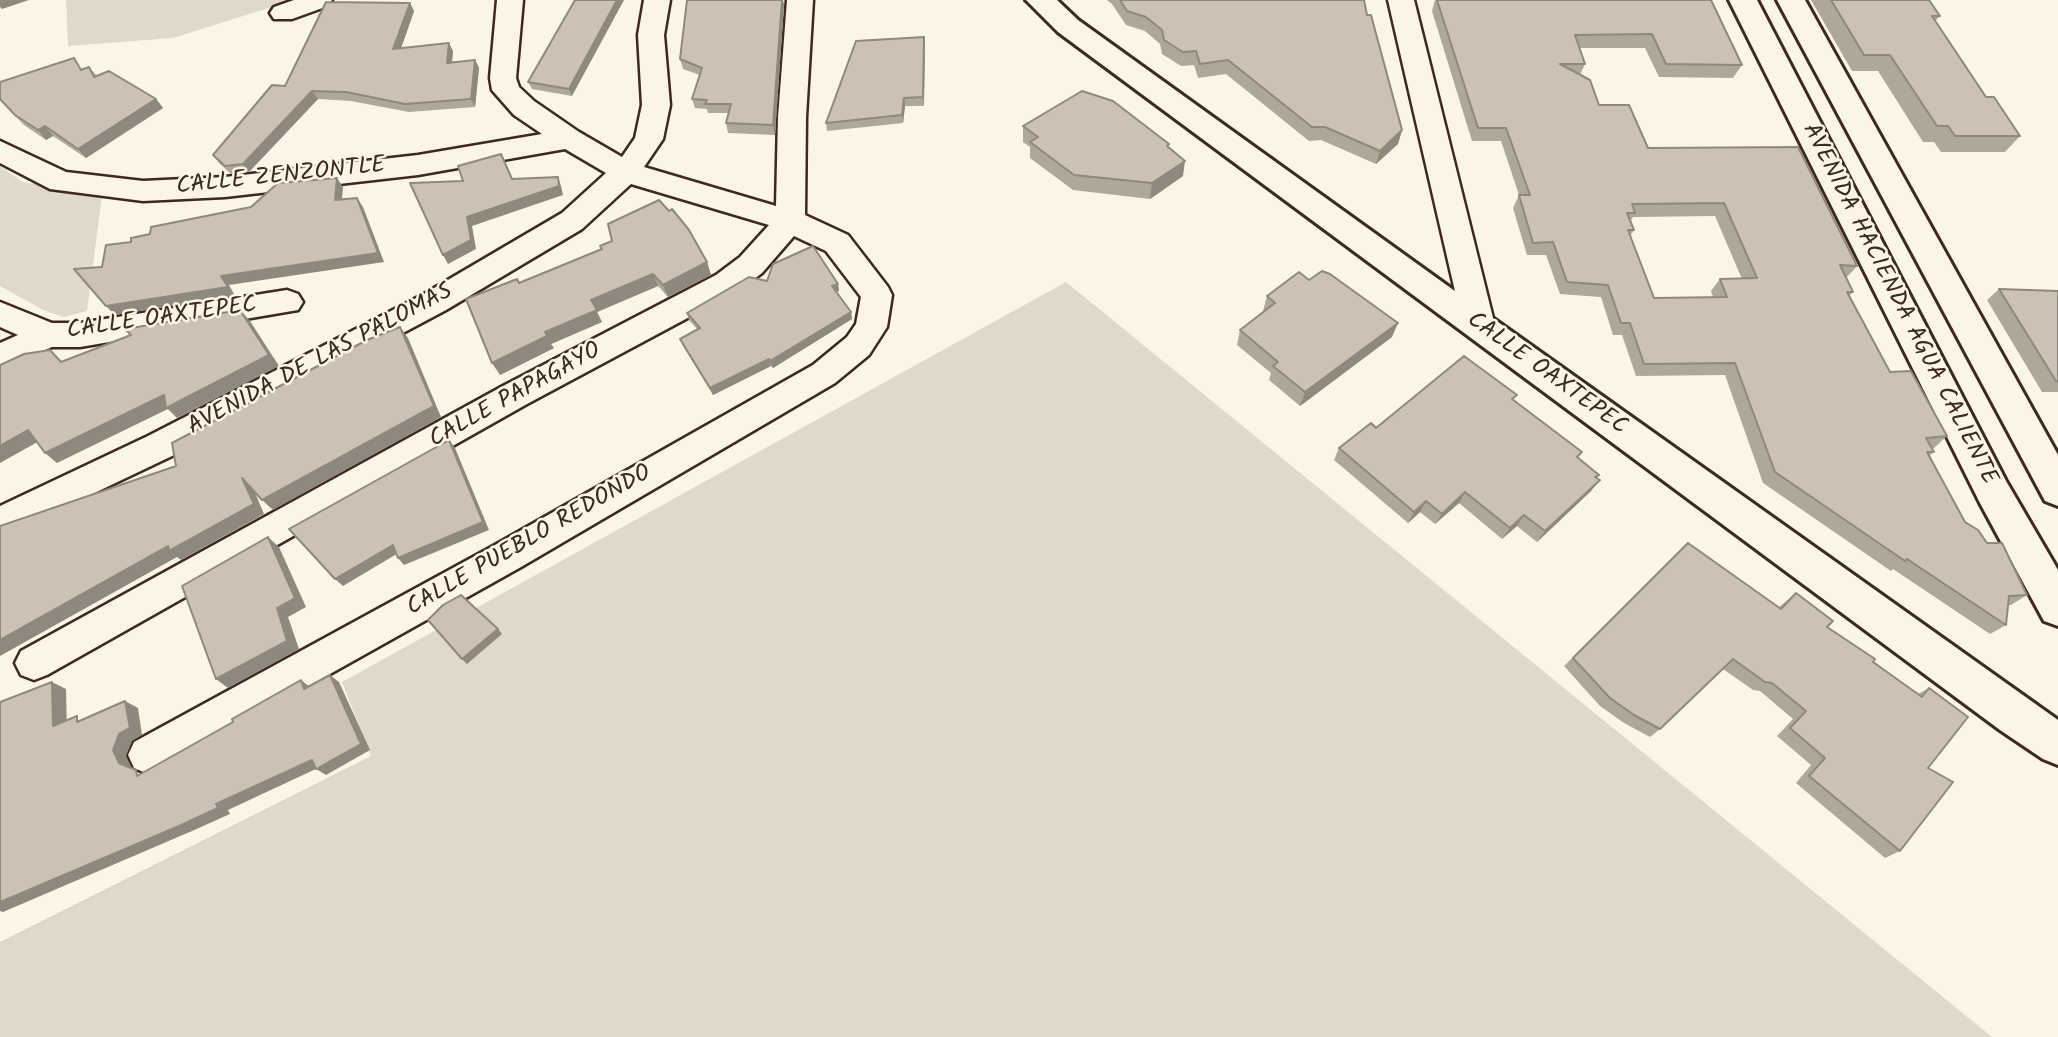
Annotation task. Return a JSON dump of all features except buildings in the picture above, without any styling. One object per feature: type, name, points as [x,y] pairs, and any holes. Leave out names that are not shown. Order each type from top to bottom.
[{"type":"main road","name":"CALLE OAXTEPEC","points":[[1040,0],[1068,26],[1992,700],[2058,744]]},
{"type":"main road","name":"AVENIDA HACIENDA AGUA CALIENTE","points":[[1743,0],[1993,492],[2058,608]]},
{"type":"main road","name":"AVENIDA HACIENDA AGUA CALIENTE","points":[[1791,0],[2058,490]]},
{"type":"street","points":[[283,13],[319,0]]},
{"type":"street","points":[[510,0],[503,78],[506,90],[524,108],[569,139],[626,172],[790,221],[792,117],[800,0]]},
{"type":"street","name":"AVENIDA DE LAS PALOMAS","points":[[0,523],[160,446],[435,302],[572,221],[626,172],[649,139],[656,106],[651,35],[657,0]]},
{"type":"street","points":[[1401,0],[1479,326]]},
{"type":"street","name":"CALLE ZENZONTLE","points":[[0,151],[60,182],[143,191],[225,187],[418,165],[569,139]]},
{"type":"street","name":"CALLE PUEBLO REDONDO","points":[[148,755],[508,556],[824,374],[858,346],[871,327],[877,295],[837,243],[790,221]]},
{"type":"street","name":"CALLE PAPAGAYO","points":[[34,663],[515,395],[727,283],[766,251],[790,221]]},
{"type":"street","name":"CALLE OAXTEPEC","points":[[0,314],[49,335],[80,335],[287,302]]},
{"type":"street","points":[[0,357],[49,335]]},
{"type":"shaded area","points":[[66,0],[294,0],[173,38],[68,46]]},
{"type":"shaded area","points":[[0,166],[23,182],[102,195],[87,311],[64,317],[43,310],[0,286]]},
{"type":"shaded area","points":[[1066,282],[1992,1037],[0,1037],[0,942],[371,756],[342,682]]}]
